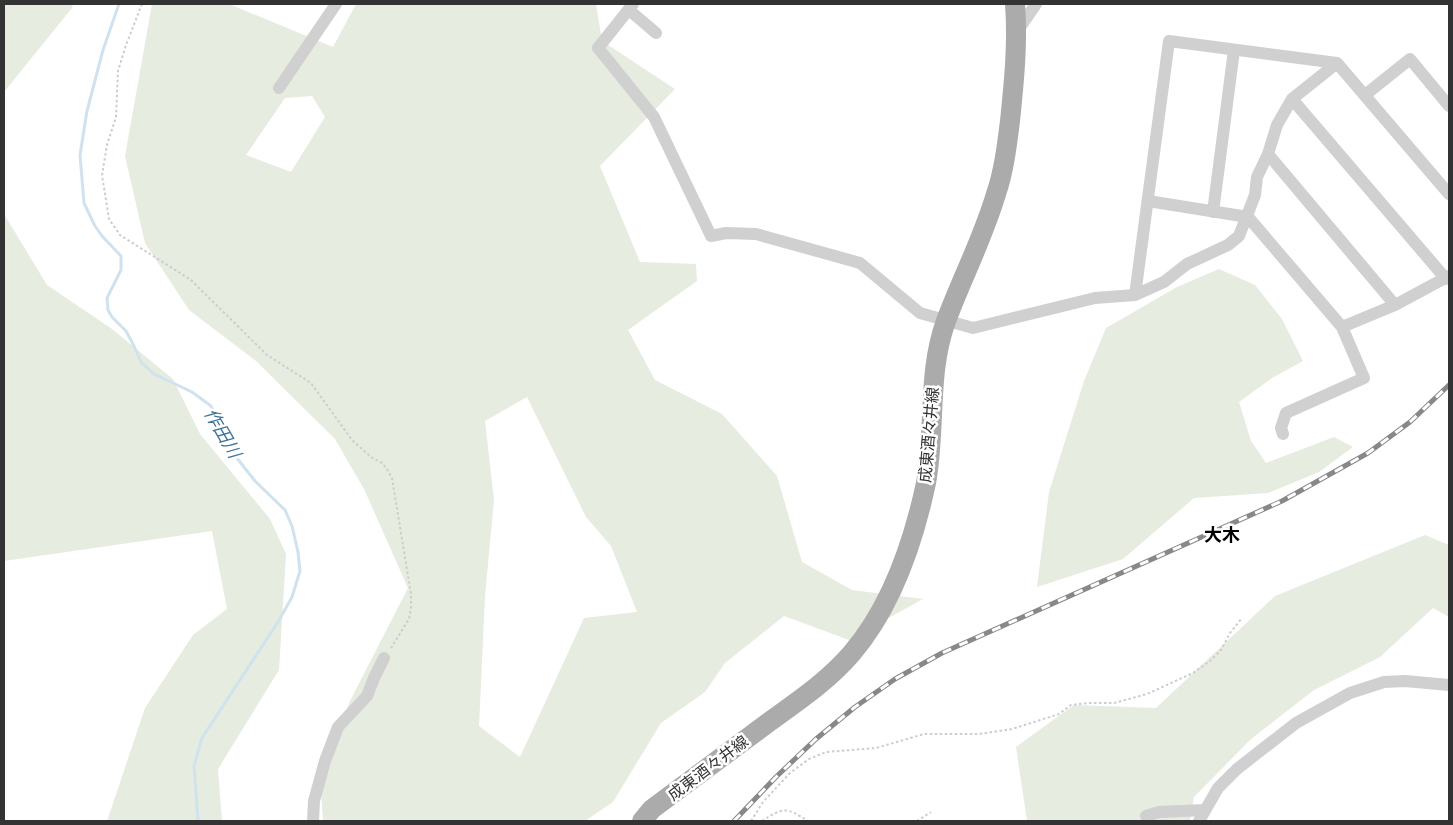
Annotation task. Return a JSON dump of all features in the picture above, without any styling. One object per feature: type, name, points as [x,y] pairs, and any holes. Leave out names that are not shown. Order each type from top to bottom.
[{"type":"main road","name":"成東酒々井線","points":[[642,821],[652,809],[823,682],[852,653],[874,623],[890,595],[904,561],[926,483],[930,451],[933,387],[938,350],[946,321],[968,271],[997,194],[1006,150],[1016,50],[1015,4]]},
{"type":"street","points":[[279,88],[336,4]]},
{"type":"street","points":[[1016,33],[1036,4]]},
{"type":"street","points":[[656,33],[631,7],[598,48],[654,117],[711,236],[726,233],[756,234],[860,263],[920,313],[973,328],[1095,298],[1134,295],[1164,282],[1187,264],[1228,245],[1240,236],[1248,217],[1255,195],[1256,177],[1268,154],[1277,124],[1292,99],[1337,63]]},
{"type":"street","points":[[1134,295],[1169,41],[1337,63],[1449,194]]},
{"type":"street","points":[[1212,212],[1234,50]]},
{"type":"street","points":[[1365,95],[1410,59],[1449,106]]},
{"type":"street","points":[[1292,99],[1448,278],[1395,305],[1342,327]]},
{"type":"street","points":[[1268,154],[1395,305]]},
{"type":"street","points":[[1148,201],[1248,217],[1342,327],[1364,378],[1286,413],[1281,428],[1282,434]]},
{"type":"street","points":[[313,821],[314,801],[325,761],[338,727],[366,696],[384,658]]},
{"type":"street","points":[[1146,816],[1159,812],[1202,816],[1218,788],[1237,769],[1296,723],[1350,693],[1384,682],[1405,681],[1449,685]]},
{"type":"path","points":[[142,4],[118,71],[116,117],[107,145],[102,175],[109,219],[120,235],[191,280],[267,355],[311,383],[352,440],[387,469],[392,478],[411,594],[411,608],[409,619],[384,658]]},
{"type":"path","points":[[751,821],[763,802],[790,773],[809,759],[826,752],[876,748],[924,734],[979,734],[1012,729],[1058,714],[1071,706],[1088,703],[1114,703],[1146,694],[1193,673],[1210,661],[1221,650],[1230,633],[1242,618]]},
{"type":"path","points":[[762,821],[776,812],[785,810],[794,812],[808,821]]},
{"type":"path","points":[[917,821],[931,812]]},
{"type":"shaded area","points":[[4,4],[73,4],[72,8],[4,92]]},
{"type":"shaded area","points":[[152,4],[229,4],[333,47],[356,4],[596,4],[602,41],[675,89],[600,166],[640,262],[696,264],[697,281],[628,330],[655,380],[722,414],[777,476],[802,562],[852,590],[923,599],[849,640],[784,616],[725,663],[705,692],[661,723],[613,802],[585,821],[323,821],[320,778],[350,701],[408,588],[364,489],[335,439],[256,361],[189,310],[145,243],[125,156]],"holes":[[[312,96],[325,117],[291,172],[246,155],[285,98]],[[527,397],[586,517],[611,546],[637,612],[584,618],[520,757],[479,726],[485,596],[494,500],[485,421]]]},
{"type":"shaded area","points":[[4,214],[47,285],[112,329],[173,379],[200,434],[270,519],[286,554],[279,670],[218,769],[222,821],[107,821],[145,708],[193,635],[227,609],[212,531],[4,561]]},
{"type":"shaded area","points":[[1219,269],[1255,285],[1282,319],[1303,361],[1272,378],[1239,402],[1251,441],[1266,463],[1334,437],[1353,447],[1319,472],[1268,493],[1194,498],[1123,559],[1037,587],[1049,492],[1084,381],[1106,328],[1177,287]]},
{"type":"shaded area","points":[[1425,535],[1449,545],[1449,617],[1433,608],[1380,657],[1314,690],[1251,739],[1194,797],[1190,821],[1027,821],[1016,747],[1074,705],[1156,708],[1275,596]]},
{"type":"waterway","name":"作田川","points":[[119,4],[103,50],[87,111],[80,155],[84,203],[95,226],[121,256],[121,270],[107,298],[108,310],[112,317],[126,331],[141,362],[154,374],[192,392],[211,406],[232,452],[255,481],[285,510],[292,526],[300,571],[292,597],[278,622],[202,738],[194,766],[198,821]]},
{"type":"railway","points":[[734,821],[816,739],[855,707],[895,679],[942,653],[1282,501],[1368,453],[1410,422],[1449,385]]},
{"type":"district","name":"大木","points":[[1222,534]]}]
